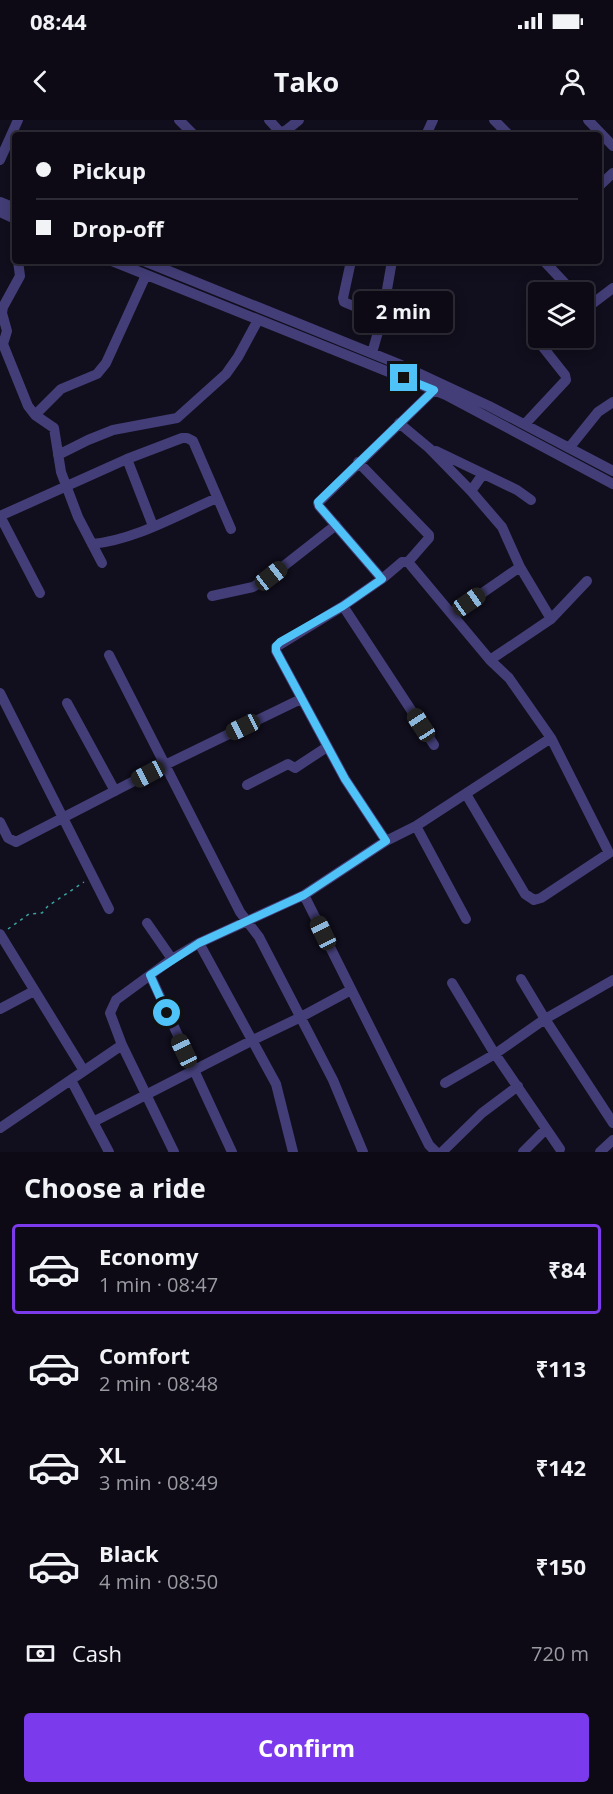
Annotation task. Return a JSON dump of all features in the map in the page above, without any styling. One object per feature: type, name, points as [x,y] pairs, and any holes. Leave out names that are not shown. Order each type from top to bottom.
[{"type":"street","points":[[178,120],[191,132]]},
{"type":"street","points":[[269,120],[279,131],[284,132],[299,120]]},
{"type":"street","points":[[494,120],[506,132]]},
{"type":"street","points":[[588,120],[600,132]]},
{"type":"street","points":[[602,135],[613,146]]},
{"type":"street","points":[[0,160],[12,142]]},
{"type":"street","points":[[602,184],[613,173]]},
{"type":"street","points":[[18,264],[20,276],[2,312],[6,331],[3,344],[28,406],[35,415],[54,429],[66,486],[78,517],[102,563]]},
{"type":"street","points":[[119,264],[434,390],[613,484]]},
{"type":"street","points":[[151,264],[401,364],[525,424],[613,471]]},
{"type":"street","points":[[350,264],[344,302],[382,318]]},
{"type":"street","points":[[372,354],[382,318],[391,264]]},
{"type":"street","points":[[547,264],[564,282]]},
{"type":"street","points":[[35,415],[61,389],[97,374],[101,370],[146,275]]},
{"type":"street","points":[[594,301],[613,288]]},
{"type":"street","points":[[58,455],[104,433],[168,421],[184,413],[198,397],[226,374],[258,320]]},
{"type":"street","points":[[525,424],[566,380],[566,375],[544,348]]},
{"type":"street","points":[[382,579],[319,506],[319,500],[434,390]]},
{"type":"street","points":[[569,448],[598,412],[613,402]]},
{"type":"street","points":[[399,423],[429,448],[502,527],[520,567],[551,619]]},
{"type":"street","points":[[40,593],[0,516],[175,440],[188,438],[193,441],[231,529]]},
{"type":"street","points":[[429,448],[517,490],[531,500]]},
{"type":"street","points":[[128,459],[153,526]]},
{"type":"street","points":[[358,462],[429,535],[429,538],[408,562],[402,562],[343,606],[276,646],[276,651],[327,747],[386,841]]},
{"type":"street","points":[[471,491],[483,474]]},
{"type":"street","points":[[92,544],[116,540],[217,498]]},
{"type":"street","points":[[212,596],[253,587],[271,576],[336,525]]},
{"type":"street","points":[[408,562],[490,660],[509,678],[551,738],[611,856],[534,900],[525,894],[466,794]]},
{"type":"street","points":[[452,614],[520,567]]},
{"type":"street","points":[[490,660],[551,619],[587,581]]},
{"type":"street","points":[[343,606],[434,745]]},
{"type":"street","points":[[109,656],[247,922],[259,938],[301,1017],[333,1080],[363,1152]]},
{"type":"street","points":[[0,693],[109,909]]},
{"type":"street","points":[[0,822],[8,838],[16,842],[165,765],[301,699]]},
{"type":"street","points":[[67,703],[115,791]]},
{"type":"street","points":[[174,1152],[122,1045],[110,1013],[111,1006],[116,1000],[172,959],[199,943],[304,895],[551,738]]},
{"type":"street","points":[[247,785],[288,764],[295,768],[327,747]]},
{"type":"street","points":[[416,825],[466,919]]},
{"type":"street","points":[[304,895],[429,1145],[436,1152]]},
{"type":"street","points":[[147,923],[172,959]]},
{"type":"street","points":[[0,934],[84,1071]]},
{"type":"street","points":[[199,943],[276,1084],[293,1152]]},
{"type":"street","points":[[150,975],[232,1152]]},
{"type":"street","points":[[521,979],[613,1123]]},
{"type":"street","points":[[445,1083],[495,1054],[545,1019],[613,980]]},
{"type":"street","points":[[452,983],[495,1054],[560,1149]]},
{"type":"street","points":[[93,1122],[351,990]]},
{"type":"street","points":[[0,1009],[34,991]]},
{"type":"street","points":[[0,1128],[122,1045]]},
{"type":"street","points":[[71,1080],[109,1152]]},
{"type":"street","points":[[442,1152],[482,1113],[518,1086]]},
{"type":"street","points":[[523,1152],[545,1130]]},
{"type":"street","points":[[600,1152],[613,1140]]},
{"type":"path","points":[[0,934],[29,914],[42,913],[48,906],[93,877]]},
{"type":"route","points":[[167,1013],[150,975],[199,943],[304,895],[386,841],[345,779],[276,651],[276,646],[343,606],[382,579],[318,502],[434,390],[404,378]]}]
